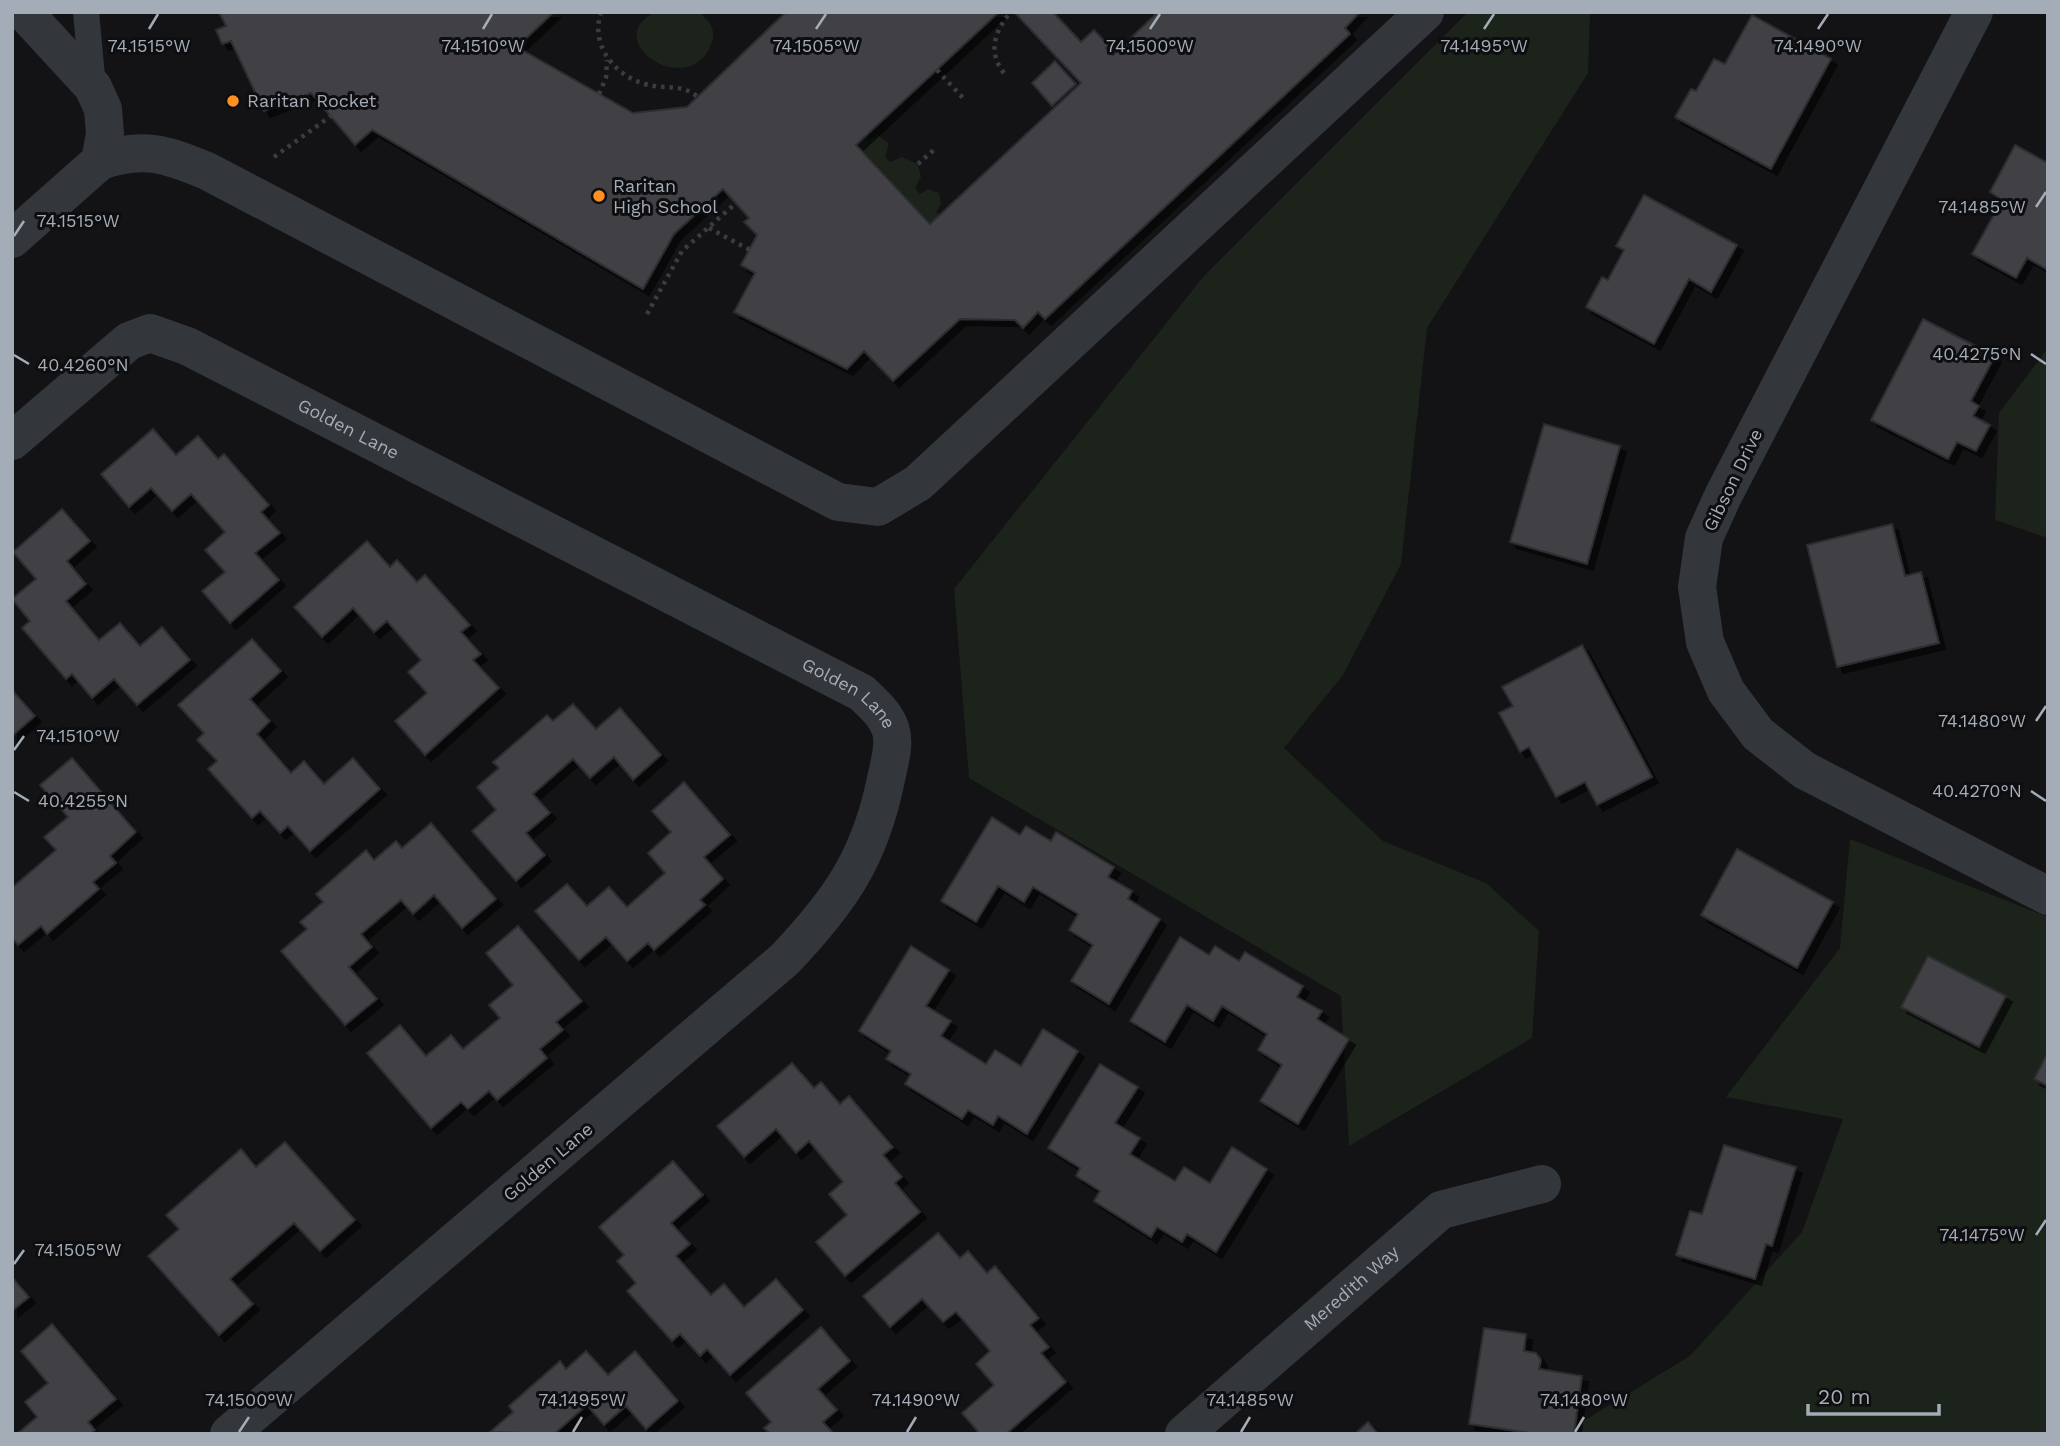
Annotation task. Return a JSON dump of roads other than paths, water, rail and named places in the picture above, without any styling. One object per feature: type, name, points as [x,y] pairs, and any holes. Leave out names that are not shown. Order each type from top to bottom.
[{"type":"street","points":[[24,12],[93,87],[103,109],[105,134],[100,161]]},
{"type":"street","points":[[12,239],[100,161],[124,153],[151,152],[207,171],[838,502],[878,507],[918,483],[1425,12]]},
{"type":"street","name":"Gibson Drive","points":[[1974,12],[1723,496],[1704,538],[1697,587],[1704,642],[1726,691],[1758,734],[1804,770],[2048,896]]},
{"type":"street","name":"Golden Lane","points":[[12,442],[129,341],[150,333],[187,346],[862,693],[883,714],[892,732],[885,784],[871,838],[855,871],[818,925],[775,968],[229,1434]]},
{"type":"street","name":"Meredith Way","points":[[1184,1434],[1441,1210],[1542,1184]]},
{"type":"lane","points":[[86,12],[93,87]]},
{"type":"place","name":"Raritan Rocket","points":[[233,101]]},
{"type":"place","name":"Raritan High School","points":[[599,196]]}]
